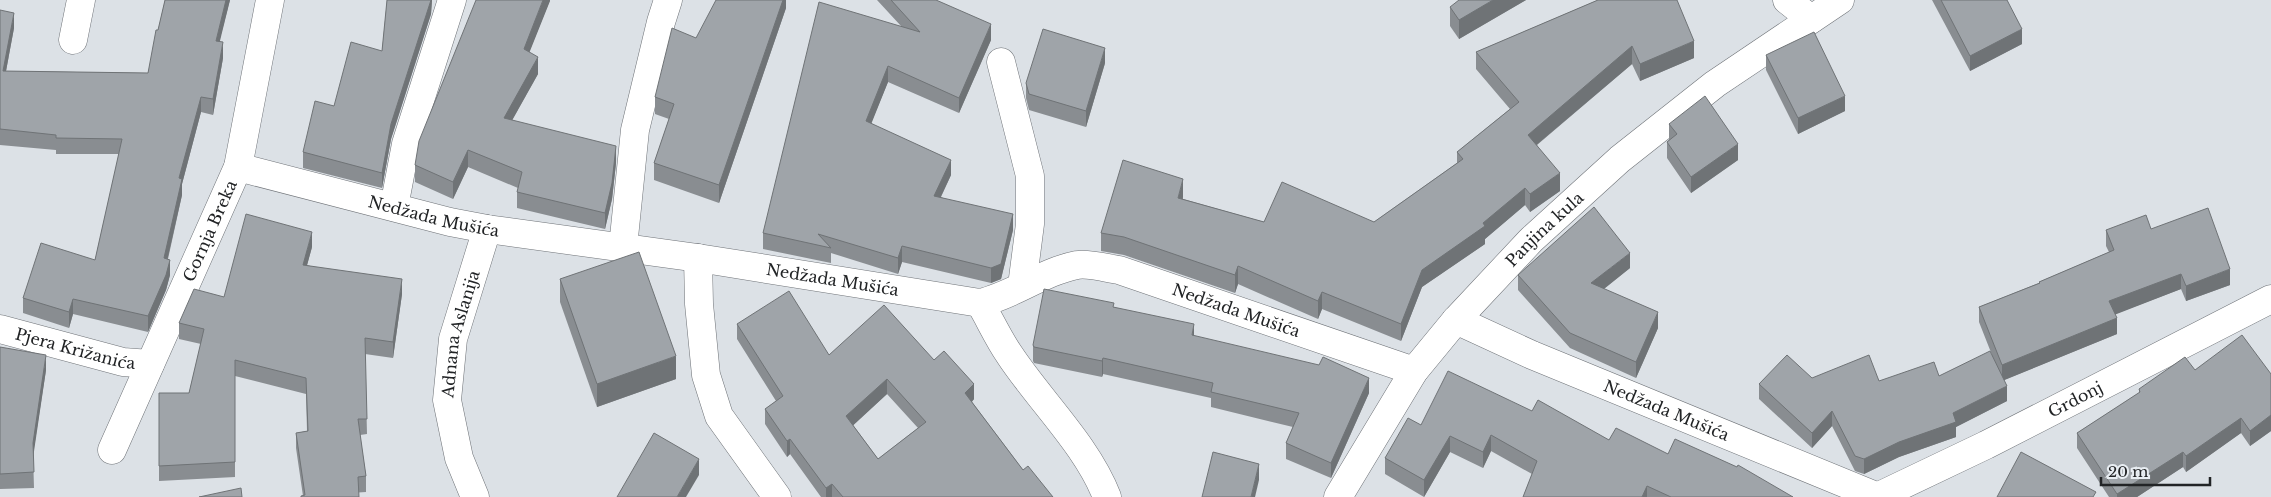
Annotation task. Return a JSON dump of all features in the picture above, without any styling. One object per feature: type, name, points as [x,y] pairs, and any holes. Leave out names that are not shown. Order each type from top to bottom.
[{"type":"street","points":[[73,40],[81,0]]},
{"type":"street","name":"Gornja Breka","points":[[112,450],[238,167],[270,0]]},
{"type":"street","points":[[394,207],[406,144],[452,0]]},
{"type":"street","points":[[623,247],[635,130],[668,0]]},
{"type":"street","points":[[1786,0],[1811,19]]},
{"type":"street","name":"Panjina kula","points":[[1338,497],[1414,371],[1456,320],[1531,240],[1620,159],[1715,84],[1840,0]]},
{"type":"street","points":[[1002,62],[1030,176],[1030,224],[1022,286]]},
{"type":"street","name":"Nedžada Mušića","points":[[238,167],[450,222],[487,229],[698,258],[980,303],[999,299],[1044,276],[1078,265],[1119,270],[1414,371]]},
{"type":"street","name":"Adnana Aslanija","points":[[475,497],[459,458],[447,400],[453,339],[487,229]]},
{"type":"street","points":[[698,258],[699,304],[706,375],[719,416],[777,497]]},
{"type":"street","name":"Grdonj","points":[[1878,497],[1986,445],[2271,299]]},
{"type":"street","points":[[980,303],[1009,354],[1078,448],[1102,484],[1107,497]]},
{"type":"street","name":"Nedžada Mušića","points":[[1456,320],[1532,355],[1878,497]]},
{"type":"street","name":"Pjera Križanića","points":[[0,329],[123,362],[150,364]]},
{"type":"building","points":[[165,0],[226,0],[216,41],[223,42],[213,99],[201,97],[179,178],[182,179],[164,258],[170,260],[166,275],[148,316],[73,299],[69,312],[23,298],[41,243],[95,260],[122,139],[56,138],[56,135],[0,129],[0,10],[14,13],[3,71],[148,73],[156,30],[158,30]]},
{"type":"building","points":[[387,0],[431,0],[391,124],[382,173],[303,152],[315,101],[334,106],[351,42],[382,51]]},
{"type":"building","points":[[476,0],[543,0],[524,49],[538,57],[504,118],[616,146],[612,183],[605,213],[517,192],[522,172],[468,150],[453,182],[415,165],[419,141]]},
{"type":"building","points":[[716,0],[783,0],[719,185],[654,163],[674,104],[655,97],[672,28],[696,38]]},
{"type":"building","points":[[891,0],[936,0],[991,24],[959,98],[888,66],[866,121],[951,160],[934,196],[1013,214],[1001,264],[991,268],[902,246],[898,258],[818,234],[831,248],[763,233],[819,2],[920,32]]},
{"type":"building","points":[[1459,0],[1493,0],[1459,20],[1450,7]]},
{"type":"building","points":[[1598,0],[1677,0],[1694,41],[1640,64],[1632,46],[1528,135],[1560,173],[1530,194],[1525,188],[1483,223],[1485,226],[1422,270],[1401,324],[1322,292],[1318,301],[1238,266],[1235,275],[1124,237],[1101,233],[1123,160],[1183,179],[1178,198],[1264,222],[1282,182],[1374,222],[1463,159],[1457,152],[1519,102],[1476,52]]},
{"type":"building","points":[[1941,0],[2007,0],[2022,29],[1970,56]]},
{"type":"building","points":[[1043,29],[1105,48],[1086,111],[1029,94],[1026,83]]},
{"type":"building","points":[[1814,32],[1845,96],[1798,118],[1766,55]]},
{"type":"building","points":[[1705,96],[1738,144],[1691,177],[1667,142],[1677,134],[1669,124]]},
{"type":"building","points":[[1594,207],[1630,253],[1591,283],[1658,312],[1636,362],[1570,333],[1518,275]]},
{"type":"building","points":[[2208,208],[2230,269],[2186,286],[2181,274],[2109,301],[2117,318],[2002,365],[1979,307],[2040,283],[2114,250],[2106,230],[2146,215],[2151,229]]},
{"type":"building","points":[[246,214],[312,232],[303,265],[402,279],[393,342],[365,338],[367,419],[358,419],[366,476],[358,477],[359,497],[301,497],[305,495],[296,433],[308,431],[306,378],[235,360],[235,462],[159,466],[159,393],[189,393],[204,329],[179,323],[194,289],[224,297]]},
{"type":"building","points":[[639,252],[676,356],[597,384],[560,279]]},
{"type":"building","points":[[1044,289],[1114,303],[1113,307],[1194,324],[1192,335],[1319,365],[1323,357],[1369,378],[1331,463],[1286,443],[1299,413],[1211,392],[1213,383],[1103,358],[1102,361],[1034,347]]},
{"type":"building","points":[[789,291],[829,355],[884,305],[934,360],[944,351],[974,384],[965,393],[1023,470],[1028,466],[1053,497],[843,497],[832,484],[826,488],[790,439],[787,441],[765,409],[783,396],[737,324]],"holes":[[[887,379],[926,422],[878,459],[846,416]]]},
{"type":"building","points":[[2242,335],[2271,374],[2271,415],[2250,431],[2241,418],[2186,456],[2183,452],[2117,494],[2077,433],[2140,392],[2139,389],[2185,357],[2195,370]]},
{"type":"building","points":[[0,347],[46,355],[33,443],[34,472],[0,474]]},
{"type":"building","points":[[1990,351],[2007,386],[1953,413],[1956,422],[1899,442],[1864,459],[1855,456],[1832,411],[1812,433],[1759,384],[1787,355],[1812,378],[1869,355],[1879,381],[1934,362],[1939,376]]},
{"type":"building","points":[[1448,371],[1532,411],[1538,400],[1609,440],[1616,428],[1668,454],[1675,439],[1737,467],[1738,465],[1793,497],[1671,497],[1647,486],[1642,497],[1523,497],[1537,461],[1491,435],[1483,452],[1450,436],[1424,480],[1385,458],[1408,418],[1421,425]]},
{"type":"building","points":[[654,433],[699,459],[677,497],[617,497]]},
{"type":"building","points":[[1213,452],[1259,464],[1251,497],[1202,497]]},
{"type":"building","points":[[2021,452],[2096,492],[2093,497],[1997,497]]},
{"type":"building","points":[[241,488],[242,497],[199,497]]}]
